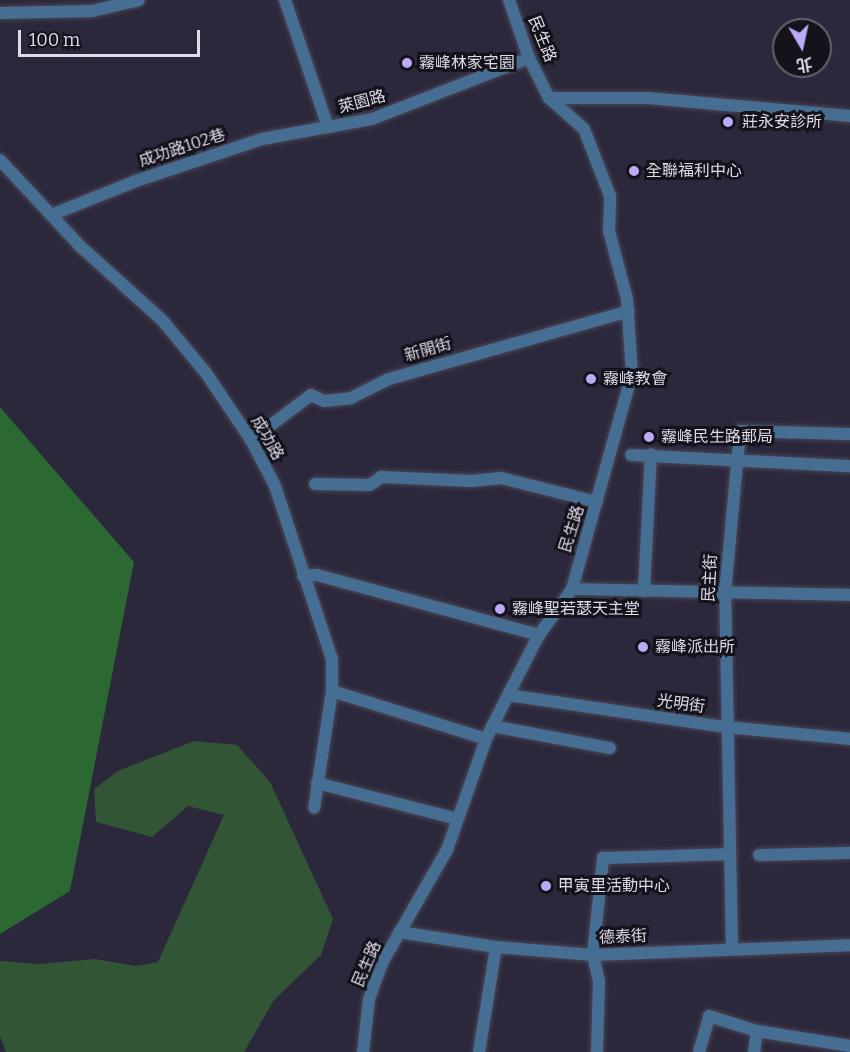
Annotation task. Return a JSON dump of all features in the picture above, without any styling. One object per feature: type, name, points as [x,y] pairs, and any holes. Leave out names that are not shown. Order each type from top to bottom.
[{"type":"street","points":[[0,12],[92,11],[139,0]]},
{"type":"street","name":"萊園路","points":[[285,0],[328,127],[372,119],[529,58]]},
{"type":"street","name":"民生路","points":[[363,1052],[369,999],[399,932],[447,850],[486,739],[539,635],[572,589],[632,374],[629,311],[609,231],[610,196],[584,129],[549,98],[529,58],[509,0]]},
{"type":"street","points":[[549,98],[648,98],[850,116]]},
{"type":"street","name":"成功路102巷","points":[[51,214],[262,139],[328,127]]},
{"type":"street","name":"成功路","points":[[0,160],[51,214],[162,320],[206,373],[251,440],[274,486],[303,576],[318,608],[332,658],[332,691],[314,808]]},
{"type":"street","name":"新開街","points":[[251,440],[310,396],[324,401],[351,398],[389,379],[629,311]]},
{"type":"street","name":"民主街","points":[[732,948],[728,854],[725,592],[735,461],[740,431],[850,434]]},
{"type":"street","points":[[644,591],[651,454]]},
{"type":"street","points":[[631,455],[651,454],[735,461],[850,466]]},
{"type":"street","points":[[315,484],[370,485],[381,477],[472,481],[501,477],[597,502]]},
{"type":"street","points":[[303,576],[316,574],[539,635]]},
{"type":"street","points":[[572,589],[850,595]]},
{"type":"street","points":[[332,691],[486,739]]},
{"type":"street","name":"光明街","points":[[508,695],[726,727],[850,739]]},
{"type":"street","points":[[492,726],[610,748]]},
{"type":"street","points":[[317,783],[457,819]]},
{"type":"street","points":[[759,855],[850,853]]},
{"type":"street","points":[[597,1052],[599,981],[593,956],[603,858],[728,854]]},
{"type":"street","name":"德泰街","points":[[399,932],[496,947],[593,956],[732,948],[850,945]]},
{"type":"street","points":[[479,1052],[496,947]]},
{"type":"street","points":[[699,1052],[709,1016],[757,1031],[850,1046]]},
{"type":"street","points":[[754,1052],[757,1031]]},
{"type":"green space","points":[[0,407],[134,562],[70,891],[0,934]]},
{"type":"green space","points":[[194,741],[237,745],[270,782],[333,919],[321,955],[274,1000],[244,1052],[6,1052],[0,1036],[0,961],[40,964],[95,959],[135,966],[158,962],[224,815],[188,806],[152,837],[96,822],[94,789],[118,771]]},
{"type":"place","name":"霧峰林家宅園","points":[[407,63]]},
{"type":"place","name":"莊永安診所","points":[[728,122]]},
{"type":"place","name":"全聯福利中心","points":[[634,171]]},
{"type":"place","name":"霧峰教會","points":[[591,379]]},
{"type":"place","name":"霧峰民生路郵局","points":[[649,437]]},
{"type":"place","name":"霧峰聖若瑟天主堂","points":[[500,609]]},
{"type":"place","name":"霧峰派出所","points":[[643,647]]},
{"type":"place","name":"甲寅里活動中心","points":[[546,886]]}]
